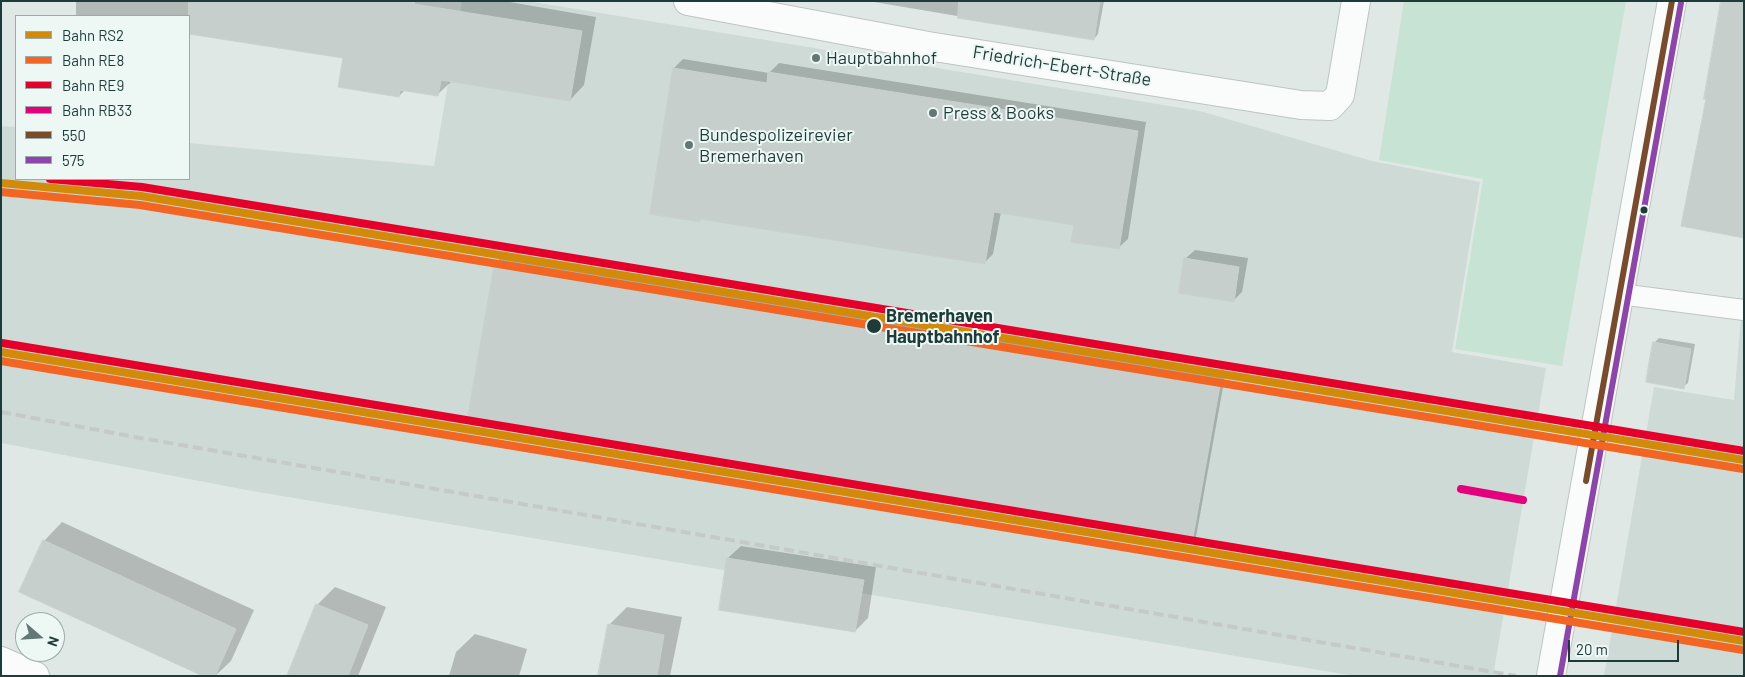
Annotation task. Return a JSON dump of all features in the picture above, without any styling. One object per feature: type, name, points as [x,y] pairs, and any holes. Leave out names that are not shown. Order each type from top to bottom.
[{"type":"street","name":"Friedrich-Ebert-Straße","points":[[688,1],[928,46],[1301,105],[1330,106],[1340,95],[1356,1]]},
{"type":"street","points":[[1551,676],[1672,1]]},
{"type":"street","points":[[1,661],[35,676]]},
{"type":"lane","points":[[1620,294],[1744,310]]},
{"type":"shaded area","points":[[462,1],[527,1],[1200,111],[1372,161],[1480,182],[1452,352],[1546,368],[1493,676],[1355,676],[252,491],[1,443],[1,126],[15,127],[15,180],[190,180],[190,143],[434,166]]},
{"type":"shaded area","points":[[1744,281],[1744,676],[1604,676],[1654,387],[1734,400]]},
{"type":"green space","points":[[1404,1],[1626,1],[1562,366],[1455,349],[1483,179],[1379,160]]},
{"type":"building","points":[[189,1],[415,1],[414,4],[582,31],[570,101],[441,80],[438,96],[400,90],[399,97],[338,87],[343,58],[190,34]]},
{"type":"building","points":[[959,1],[1100,1],[1094,40],[958,18]]},
{"type":"building","points":[[1721,1],[1744,1],[1744,238],[1681,226],[1706,99],[1704,99]]},
{"type":"building","name":"Bremerhaven Hauptbahnhof","points":[[673,68],[767,83],[768,72],[1138,131],[1119,249],[1071,242],[1074,225],[994,212],[985,264],[700,219],[700,222],[650,214]]},
{"type":"building","points":[[1184,258],[1239,267],[1234,302],[1179,293]]},
{"type":"building","points":[[495,262],[1221,380],[1192,543],[467,422]]},
{"type":"building","points":[[1653,342],[1691,349],[1684,389],[1646,382]]},
{"type":"building","points":[[43,540],[236,629],[215,676],[203,676],[19,592]]},
{"type":"building","points":[[727,558],[864,580],[855,632],[719,610]]},
{"type":"building","points":[[316,604],[368,625],[348,676],[287,676]]},
{"type":"building","points":[[608,624],[664,635],[657,676],[598,676]]},
{"type":"railway","points":[[1,412],[135,437],[1516,676]]},
{"type":"rail line","name":"RE9","points":[[62,180],[142,187],[1744,451]]},
{"type":"rail line","name":"RS2","points":[[1,183],[141,196],[1744,460]]},
{"type":"rail line","name":"RE8","points":[[1,192],[140,205],[1743,469]]},
{"type":"rail line","name":"RE9","points":[[2,343],[1744,632]]},
{"type":"rail line","name":"RS2","points":[[1,352],[1744,641]]},
{"type":"rail line","name":"RE8","points":[[1,361],[1743,650]]},
{"type":"rail line","name":"RB33","points":[[1461,489],[1523,500]]},
{"type":"transit line","name":"550","points":[[1586,481],[1672,1]]},
{"type":"transit line","name":"575","points":[[1560,676],[1681,3]]},
{"type":"place","name":"Hauptbahnhof","points":[[816,58]]},
{"type":"place","name":"Press & Books","points":[[933,113]]},
{"type":"place","name":"Bundespolizeirevier Bremerhaven","points":[[689,145]]},
{"type":"place","name":"Bremerhaven Hauptbahnhof","points":[[874,326]]}]
